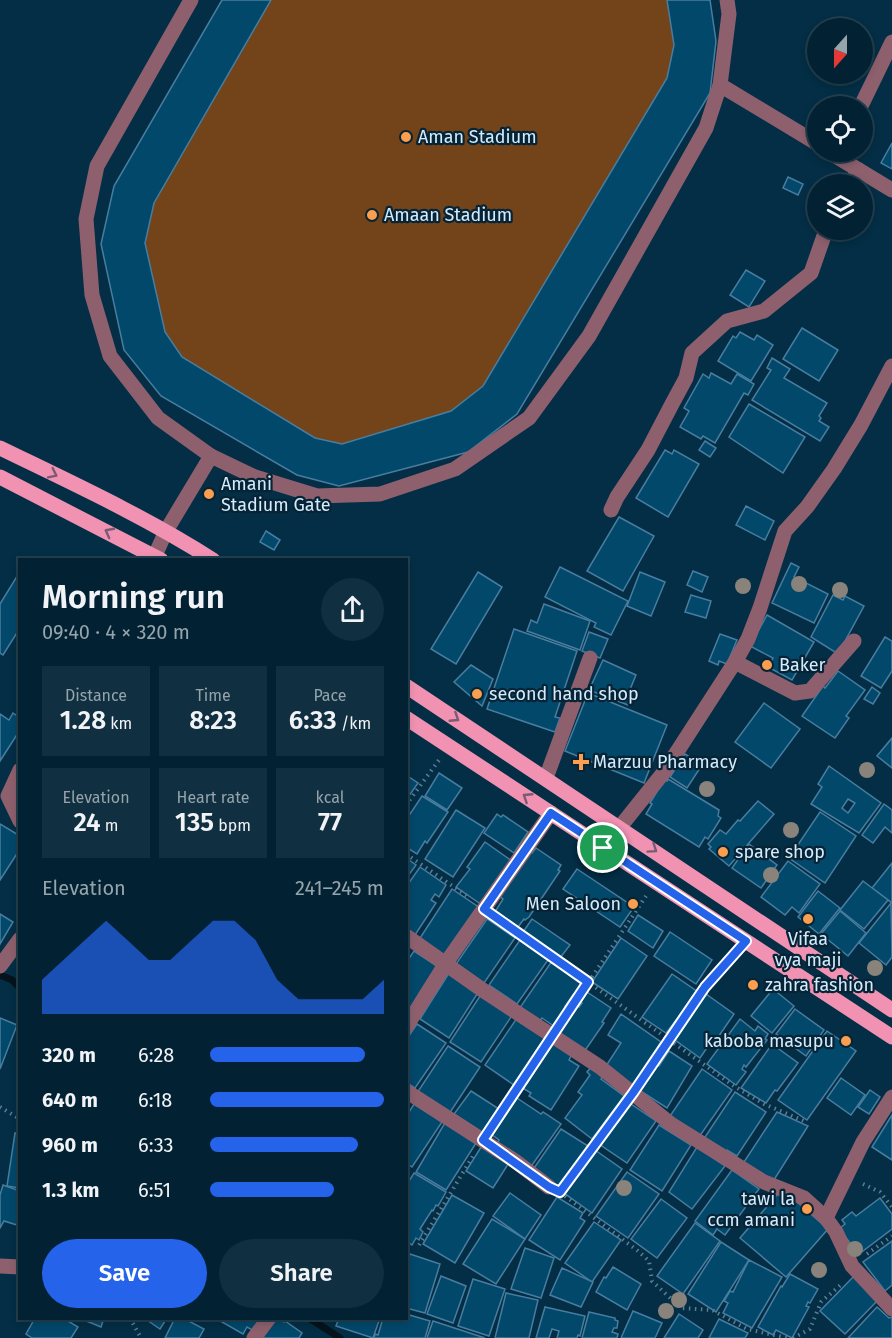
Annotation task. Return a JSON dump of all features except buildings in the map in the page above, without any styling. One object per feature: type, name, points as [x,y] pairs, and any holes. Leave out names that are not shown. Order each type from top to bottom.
[{"type":"main road","points":[[0,448],[165,531],[210,558]]},
{"type":"main road","points":[[0,477],[156,558]]},
{"type":"main road","points":[[408,687],[892,1010]]},
{"type":"main road","points":[[408,719],[892,1038]]},
{"type":"street","points":[[184,2],[97,166],[86,219],[92,295],[110,357],[158,418],[211,456],[255,477],[317,496],[380,494],[455,469],[529,418],[589,336],[706,128],[720,85],[729,14],[727,0]]},
{"type":"street","points":[[866,96],[892,42]]},
{"type":"street","points":[[720,85],[807,137]]},
{"type":"street","points":[[848,162],[892,190]]},
{"type":"street","points":[[855,174],[858,170]]},
{"type":"street","points":[[611,510],[648,450],[686,378],[692,353],[727,321],[764,311],[811,273],[823,240]]},
{"type":"street","points":[[620,827],[664,772],[735,663],[752,628],[785,531],[807,507],[834,469],[861,425],[892,366]]},
{"type":"street","points":[[156,558],[165,531],[211,456]]},
{"type":"street","points":[[735,663],[801,694],[810,691],[854,641]]},
{"type":"street","points":[[546,778],[590,658]]},
{"type":"street","points":[[18,774],[4,794],[18,818]]},
{"type":"street","points":[[408,1024],[446,963],[551,813]]},
{"type":"street","points":[[408,937],[552,1037],[600,1067],[671,1124],[764,1182],[804,1198],[826,1218],[855,1268],[892,1309]]},
{"type":"street","points":[[2,963],[18,942]]},
{"type":"street","points":[[408,1092],[483,1140],[549,1187]]},
{"type":"street","points":[[826,1218],[863,1142],[892,1097]]},
{"type":"street","points":[[0,1266],[18,1267]]},
{"type":"street","points":[[255,1338],[268,1320]]},
{"type":"path","points":[[408,802],[449,746]]},
{"type":"path","points":[[408,855],[734,1086],[764,1104],[804,1121]]},
{"type":"path","points":[[419,1245],[483,1140],[656,882]]},
{"type":"path","points":[[746,941],[705,987],[633,1093],[560,1192],[638,1251],[648,1261],[652,1281],[681,1308],[712,1310],[747,1329],[788,1338]]},
{"type":"path","points":[[0,1107],[18,1118]]},
{"type":"path","points":[[846,1177],[880,1192],[892,1207]]},
{"type":"path","points":[[793,1338],[810,1329],[821,1302],[892,1236]]},
{"type":"path","points":[[131,1320],[141,1338]]},
{"type":"shaded area","name":"Amaan Stadium","points":[[222,0],[710,0],[716,41],[710,93],[517,414],[468,452],[339,486],[124,350],[101,244],[114,186]]},
{"type":"waterway","points":[[0,975],[12,980],[18,986]]},
{"type":"waterway","points":[[312,1320],[340,1338]]},
{"type":"place","name":"Aman Stadium","points":[[406,137]]},
{"type":"place","name":"Amaan Stadium","points":[[372,215]]},
{"type":"place","name":"Amani Stadium Gate","points":[[209,494]]},
{"type":"place","name":"Baker","points":[[767,665]]},
{"type":"place","name":"second hand shop","points":[[477,694]]},
{"type":"place","name":"Marzuu Pharmacy","points":[[581,762]]},
{"type":"place","name":"spare shop","points":[[723,852]]},
{"type":"place","name":"Men Saloon","points":[[633,904]]},
{"type":"place","name":"Vifaa vya maji","points":[[808,919]]},
{"type":"place","name":"zahra fashion","points":[[753,985]]},
{"type":"place","name":"kaboba masupu","points":[[846,1041]]},
{"type":"place","name":"tawi la ccm amani","points":[[807,1209]]},
{"type":"route","points":[[551,813],[603,848],[746,941],[705,987],[633,1093],[560,1192],[549,1187],[483,1140],[588,982],[484,909],[551,813]]}]
